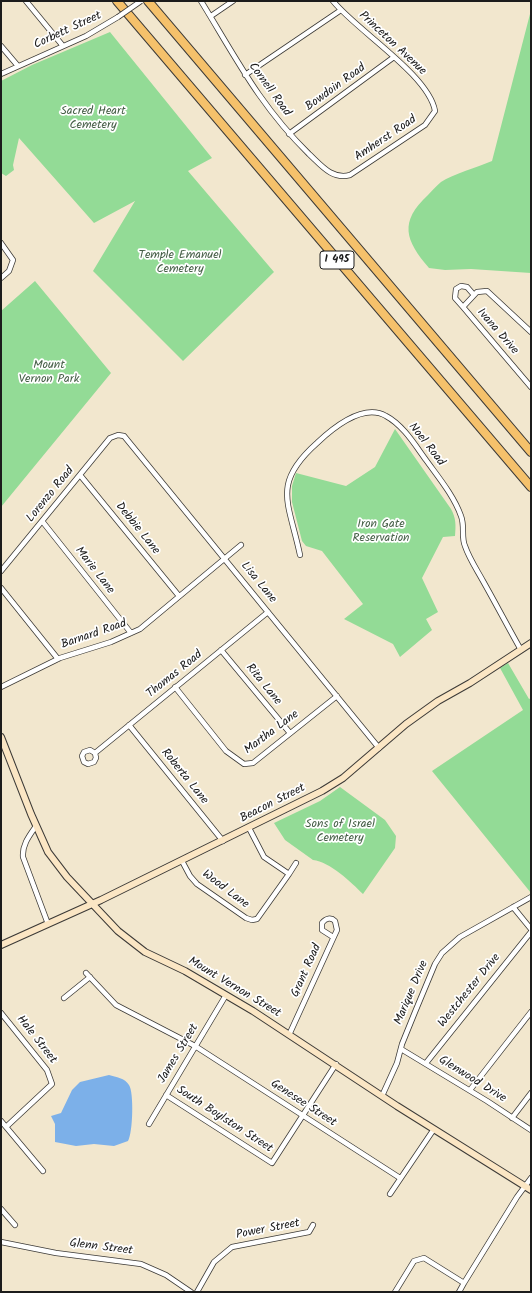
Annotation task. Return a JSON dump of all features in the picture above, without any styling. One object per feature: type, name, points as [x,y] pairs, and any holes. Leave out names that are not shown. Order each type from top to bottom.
[{"type":"highway","name":"I 495","points":[[117,1],[531,487]]},
{"type":"highway","name":"I 495","points":[[148,1],[531,452]]},
{"type":"main road","name":"Beacon Street","points":[[1,945],[92,904],[305,801],[338,781],[406,724],[438,701],[470,683],[531,643]]},
{"type":"main road","name":"Mount Vernon Street","points":[[1,737],[36,826],[52,859],[118,931],[146,952],[185,971],[226,995],[531,1190]]},
{"type":"street","points":[[26,1],[63,46]]},
{"type":"street","name":"Corbett Street","points":[[1,74],[98,30],[141,1]]},
{"type":"street","name":"Cornell Road","points":[[202,1],[263,103],[289,134],[323,167],[337,176]]},
{"type":"street","points":[[211,16],[233,1]]},
{"type":"street","name":"Princeton Avenue","points":[[333,1],[424,88],[434,105]]},
{"type":"street","points":[[245,75],[341,10]]},
{"type":"street","points":[[1,46],[18,66]]},
{"type":"street","name":"Bowdoin Road","points":[[289,134],[394,58]]},
{"type":"street","name":"Amherst Road","points":[[337,176],[350,175],[425,125],[435,111],[434,105]]},
{"type":"street","points":[[1,243],[13,260],[8,271],[1,278]]},
{"type":"street","name":"Ivana Drive","points":[[474,295],[465,286],[456,289],[455,298],[531,387]]},
{"type":"street","name":"Ivana Drive","points":[[462,307],[480,291],[490,293],[531,332]]},
{"type":"street","name":"Noel Road","points":[[300,555],[288,507],[287,490],[289,476],[296,463],[319,441],[354,416],[365,413],[385,415],[397,424],[411,438],[453,500],[462,517],[464,545],[521,650]]},
{"type":"street","name":"Lorenzo Road","points":[[1,571],[110,438],[118,435]]},
{"type":"street","name":"Lisa Lane","points":[[118,435],[128,439],[379,748]]},
{"type":"street","name":"Debbie Lane","points":[[80,475],[179,596]]},
{"type":"street","name":"Marie Lane","points":[[42,521],[131,633]]},
{"type":"street","name":"Barnard Road","points":[[1,687],[58,659],[140,629],[241,545]]},
{"type":"street","points":[[1,588],[58,659]]},
{"type":"street","name":"Thomas Road","points":[[95,753],[268,612]]},
{"type":"street","name":"Rita Lane","points":[[221,650],[290,733]]},
{"type":"street","name":"Martha Lane","points":[[175,688],[226,751],[244,764],[253,763],[337,696]]},
{"type":"street","name":"Roberta Lane","points":[[129,725],[223,841]]},
{"type":"street","points":[[36,826],[22,851],[48,924]]},
{"type":"street","points":[[249,828],[264,857],[289,874]]},
{"type":"street","name":"Wood Lane","points":[[182,861],[190,876],[197,884],[246,918],[252,920],[261,917],[296,863]]},
{"type":"street","name":"Marique Drive","points":[[382,1096],[398,1063],[401,1049],[435,964],[442,953],[460,937],[531,897]]},
{"type":"street","points":[[513,907],[531,931]]},
{"type":"street","name":"Westchester Drive","points":[[426,1063],[531,931]]},
{"type":"street","name":"Grant Road","points":[[289,1035],[333,937]]},
{"type":"street","name":"Genesee Street","points":[[86,973],[111,1001],[121,1008],[195,1046],[400,1178]]},
{"type":"street","points":[[64,998],[90,977]]},
{"type":"street","name":"James Street","points":[[149,1124],[226,995]]},
{"type":"street","points":[[470,1090],[531,1012]]},
{"type":"street","name":"Hale Street","points":[[1,1013],[47,1070],[52,1082],[50,1087],[6,1127]]},
{"type":"street","name":"Glenwood Drive","points":[[401,1049],[470,1090],[531,1130]]},
{"type":"street","points":[[303,1115],[336,1064]]},
{"type":"street","points":[[512,1118],[531,1093]]},
{"type":"street","name":"South Boylston Street","points":[[166,1095],[272,1162],[303,1115]]},
{"type":"street","points":[[1,1121],[43,1171]]},
{"type":"street","points":[[390,1194],[434,1129]]},
{"type":"street","points":[[459,1292],[531,1178]]},
{"type":"street","points":[[1,1209],[15,1225]]},
{"type":"street","name":"Power Street","points":[[197,1292],[214,1262],[232,1247],[309,1232],[313,1225]]},
{"type":"street","name":"Glenn Street","points":[[1,1242],[56,1253],[141,1264],[166,1275],[191,1292]]},
{"type":"street","points":[[394,1292],[414,1261],[424,1258],[464,1283]]},
{"type":"green space","points":[[530,14],[531,273],[471,269],[445,270],[429,268],[410,240],[409,223],[419,205],[441,182],[459,173],[492,161]]},
{"type":"green space","points":[[110,32],[212,158],[188,171],[274,272],[183,361],[93,271],[135,201],[94,223],[19,138],[13,165],[14,170],[6,176],[1,173],[1,81],[32,65]]},
{"type":"green space","name":"Mount Vernon Park","points":[[35,281],[111,373],[1,507],[1,311]]},
{"type":"green space","name":"Iron Gate Reservation","points":[[395,429],[451,509],[455,519],[455,536],[443,537],[422,578],[438,612],[426,619],[432,630],[400,657],[393,644],[344,619],[363,604],[322,551],[306,546],[302,541],[292,502],[292,486],[296,473],[346,486],[375,467]]},
{"type":"green space","points":[[508,663],[529,699],[531,698],[531,893],[432,771],[523,710],[500,668]]},
{"type":"green space","name":"Sons of Israel Cemetery","points":[[340,787],[385,820],[396,836],[395,848],[363,894],[333,868],[313,860],[285,840],[274,823],[320,801]]},
{"type":"water","points":[[109,1075],[125,1081],[131,1089],[132,1122],[128,1141],[114,1146],[94,1144],[76,1146],[55,1142],[55,1124],[51,1116],[61,1113],[72,1090],[80,1082]]},
{"type":"park label","name":"Sacred Heart Cemetery","points":[[93,119]]},
{"type":"park label","name":"Temple Emanuel Cemetery","points":[[180,263]]}]
